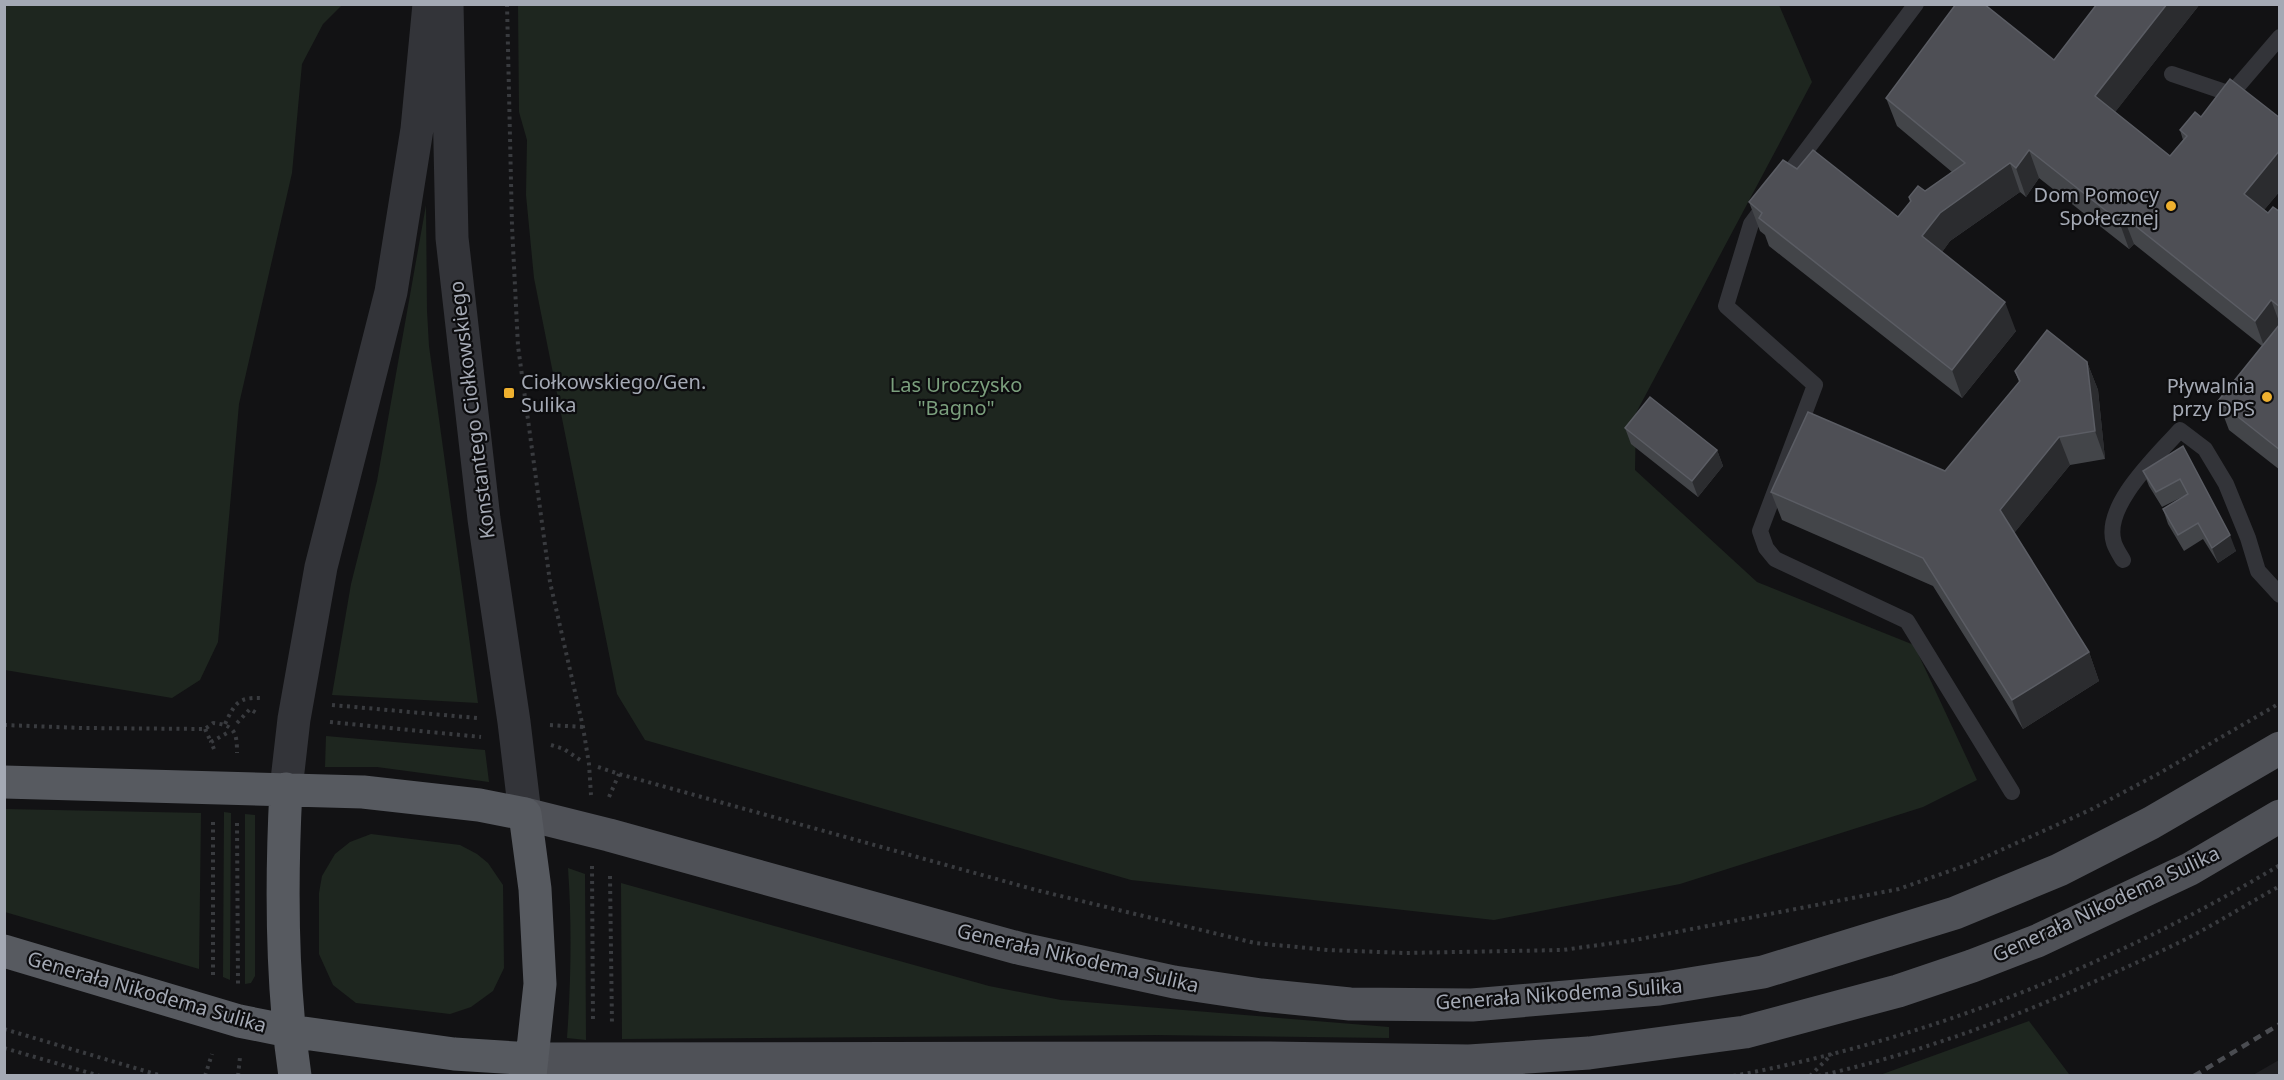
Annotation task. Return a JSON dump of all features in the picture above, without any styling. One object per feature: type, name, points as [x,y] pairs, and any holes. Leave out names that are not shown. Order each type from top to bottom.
[{"type":"highway","points":[[4,782],[286,789],[417,796],[525,814],[535,889],[540,984],[531,1067]]},
{"type":"highway","points":[[286,789],[283,930],[289,1032],[296,1076]]},
{"type":"highway","name":"Generała Nikodema Sulika","points":[[4,951],[239,1021],[289,1032],[454,1054],[531,1067]]},
{"type":"main road","name":"Generała Nikodema Sulika","points":[[525,814],[1018,948],[1174,982],[1261,995],[1350,1004],[1472,1005],[1659,990],[1763,972],[1955,913],[2059,870],[2151,823],[2280,748]]},
{"type":"main road","name":"Generała Nikodema Sulika","points":[[531,1067],[1212,1058],[1469,1060],[1589,1053],[1745,1032],[1898,991],[2037,941],[2190,868],[2280,816]]},
{"type":"street","points":[[286,789],[294,719],[321,567],[390,292],[417,129],[429,4]]},
{"type":"street","name":"Konstantego Ciołkowskiego","points":[[447,4],[452,238],[484,519],[525,814]]},
{"type":"lane","points":[[1916,4],[1751,224],[1726,306],[1815,385],[1760,531],[1766,548],[1775,559],[1907,621],[2012,792]]},
{"type":"lane","points":[[2172,75],[2231,94],[2280,37]]},
{"type":"lane","points":[[2123,560],[2114,542],[2114,517],[2133,483],[2180,430],[2205,449],[2226,484],[2248,538],[2258,571],[2280,595]]},
{"type":"path","points":[[507,4],[512,226],[518,346],[550,582],[583,727],[591,789]]},
{"type":"path","points":[[225,724],[236,704],[242,699],[265,698]]},
{"type":"path","points":[[597,766],[1036,890],[1255,943],[1328,950],[1405,953],[1563,950],[1635,940],[1899,889],[1971,863],[2090,810],[2158,774],[2280,703]]},
{"type":"path","points":[[326,704],[484,719]]},
{"type":"path","points":[[237,723],[250,709],[258,714]]},
{"type":"path","points":[[324,721],[488,737]]},
{"type":"path","points":[[4,725],[205,729],[213,723],[225,724],[237,736]]},
{"type":"path","points":[[544,725],[583,727]]},
{"type":"path","points":[[205,729],[214,749]]},
{"type":"path","points":[[211,742],[226,733]]},
{"type":"path","points":[[550,745],[564,749],[583,762]]},
{"type":"path","points":[[609,796],[619,774]]},
{"type":"path","points":[[213,821],[213,975]]},
{"type":"path","points":[[237,821],[238,981]]},
{"type":"path","points":[[592,872],[594,1029]]},
{"type":"path","points":[[610,876],[612,1029]]},
{"type":"path","points":[[1818,1076],[1935,1044],[2029,1010],[2178,943],[2280,886]]},
{"type":"path","points":[[4,1029],[162,1076]]},
{"type":"path","points":[[4,1048],[100,1076]]},
{"type":"path","points":[[1810,1076],[1833,1053]]},
{"type":"path","points":[[205,1076],[212,1054]]},
{"type":"path","points":[[238,1076],[240,1066]]},
{"type":"shaded area","points":[[2279,1060],[2279,1075],[2253,1075]]},
{"type":"green space","points":[[4,5],[342,5],[323,24],[302,64],[292,173],[239,404],[218,642],[200,680],[172,698],[5,670]]},
{"type":"green space","name":"Las Uroczysko \"Bagno\"","points":[[518,5],[1779,5],[1812,82],[1636,413],[1635,470],[1757,582],[1914,645],[1977,780],[1923,807],[1680,884],[1494,920],[1131,880],[645,740],[617,694],[534,278],[526,195],[527,140],[519,112]]},
{"type":"green space","points":[[426,205],[429,346],[478,703],[332,695],[351,584],[377,481]]},
{"type":"green space","points":[[326,736],[485,750],[489,782],[377,767],[325,767]]},
{"type":"green space","points":[[5,809],[201,813],[199,969],[5,912]]},
{"type":"green space","points":[[224,812],[231,813],[230,980],[223,977]]},
{"type":"green space","points":[[245,814],[255,815],[255,976],[251,983],[245,984]]},
{"type":"green space","points":[[371,834],[460,845],[488,863],[503,885],[504,968],[493,991],[471,1007],[450,1014],[356,1003],[333,985],[319,954],[319,893],[322,876],[335,854],[350,842]]},
{"type":"green space","points":[[568,868],[585,874],[586,1040],[567,1038],[570,953]]},
{"type":"green space","points":[[621,883],[989,986],[1061,1000],[1389,1027],[1389,1038],[1157,1035],[622,1039]]},
{"type":"green space","points":[[2029,1021],[2069,1074],[1880,1075]]},
{"type":"building","name":"Dom Pomocy Społecznej","points":[[1956,4],[1984,4],[2054,60],[2097,4],[2167,4],[2095,96],[2170,156],[2187,136],[2180,130],[2195,112],[2201,117],[2230,79],[2280,118],[2280,150],[2244,194],[2268,213],[2273,207],[2280,212],[2280,307],[2271,300],[2255,321],[2123,216],[2119,221],[2029,150],[2016,168],[2010,163],[1940,213],[1922,236],[2005,302],[1952,370],[1759,218],[1762,213],[1749,202],[1783,160],[1797,169],[1813,150],[1898,217],[1911,201],[1909,197],[1918,186],[1925,191],[1965,163],[1886,98]]},
{"type":"building","points":[[2280,324],[2280,450],[2218,401]]},
{"type":"building","points":[[2047,330],[2087,362],[2095,431],[2059,437],[2000,510],[2089,652],[2012,700],[1923,558],[1771,492],[1808,412],[1945,471],[2020,381],[2015,371]]},
{"type":"building","points":[[1650,397],[1717,450],[1692,481],[1625,428]]},
{"type":"building","points":[[2183,446],[2230,535],[2212,548],[2198,523],[2178,535],[2163,509],[2188,494],[2180,479],[2156,492],[2143,471]]},
{"type":"railway","points":[[2194,1076],[2280,1024]]},
{"type":"place","name":"Dom Pomocy Społecznej","points":[[2171,206]]},
{"type":"place","name":"Ciołkowskiego/Gen. Sulika","points":[[509,393]]},
{"type":"place","name":"Pływalnia przy DPS","points":[[2267,397]]}]
